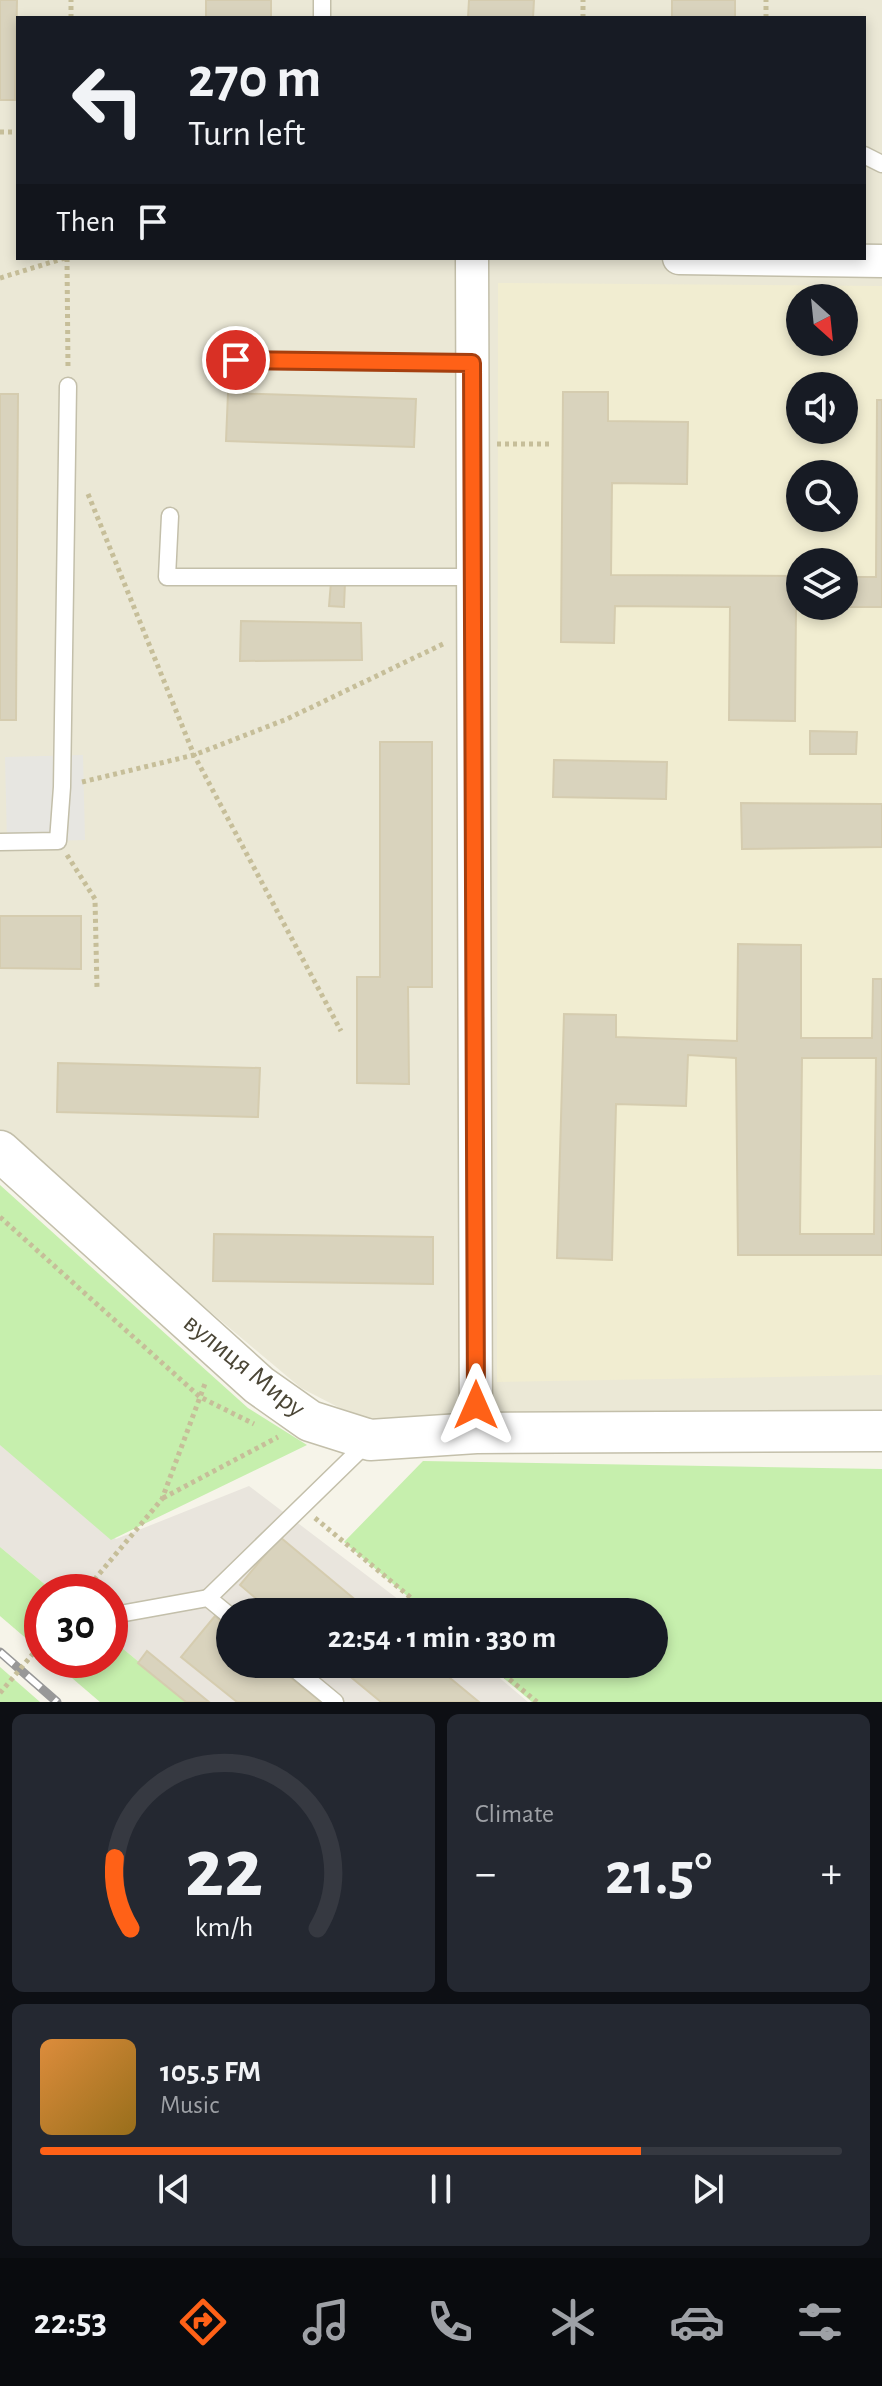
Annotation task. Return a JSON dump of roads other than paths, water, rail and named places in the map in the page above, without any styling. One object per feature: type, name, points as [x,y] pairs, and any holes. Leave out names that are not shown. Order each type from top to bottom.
[{"type":"street","points":[[472,260],[476,1433]]},
{"type":"street","points":[[814,260],[882,261]]},
{"type":"street","name":"вулиця Миру","points":[[0,1151],[259,1385],[295,1429],[370,1440],[476,1433],[882,1431]]},
{"type":"lane","points":[[236,360],[472,363]]},
{"type":"lane","points":[[0,842],[58,841],[62,787],[68,386]]},
{"type":"lane","points":[[170,516],[167,577],[473,577]]},
{"type":"lane","points":[[128,1612],[208,1598],[370,1440]]},
{"type":"lane","points":[[208,1598],[216,1605]]},
{"type":"lane","points":[[306,1678],[335,1702]]},
{"type":"railway","points":[[0,1652],[57,1702]]}]
